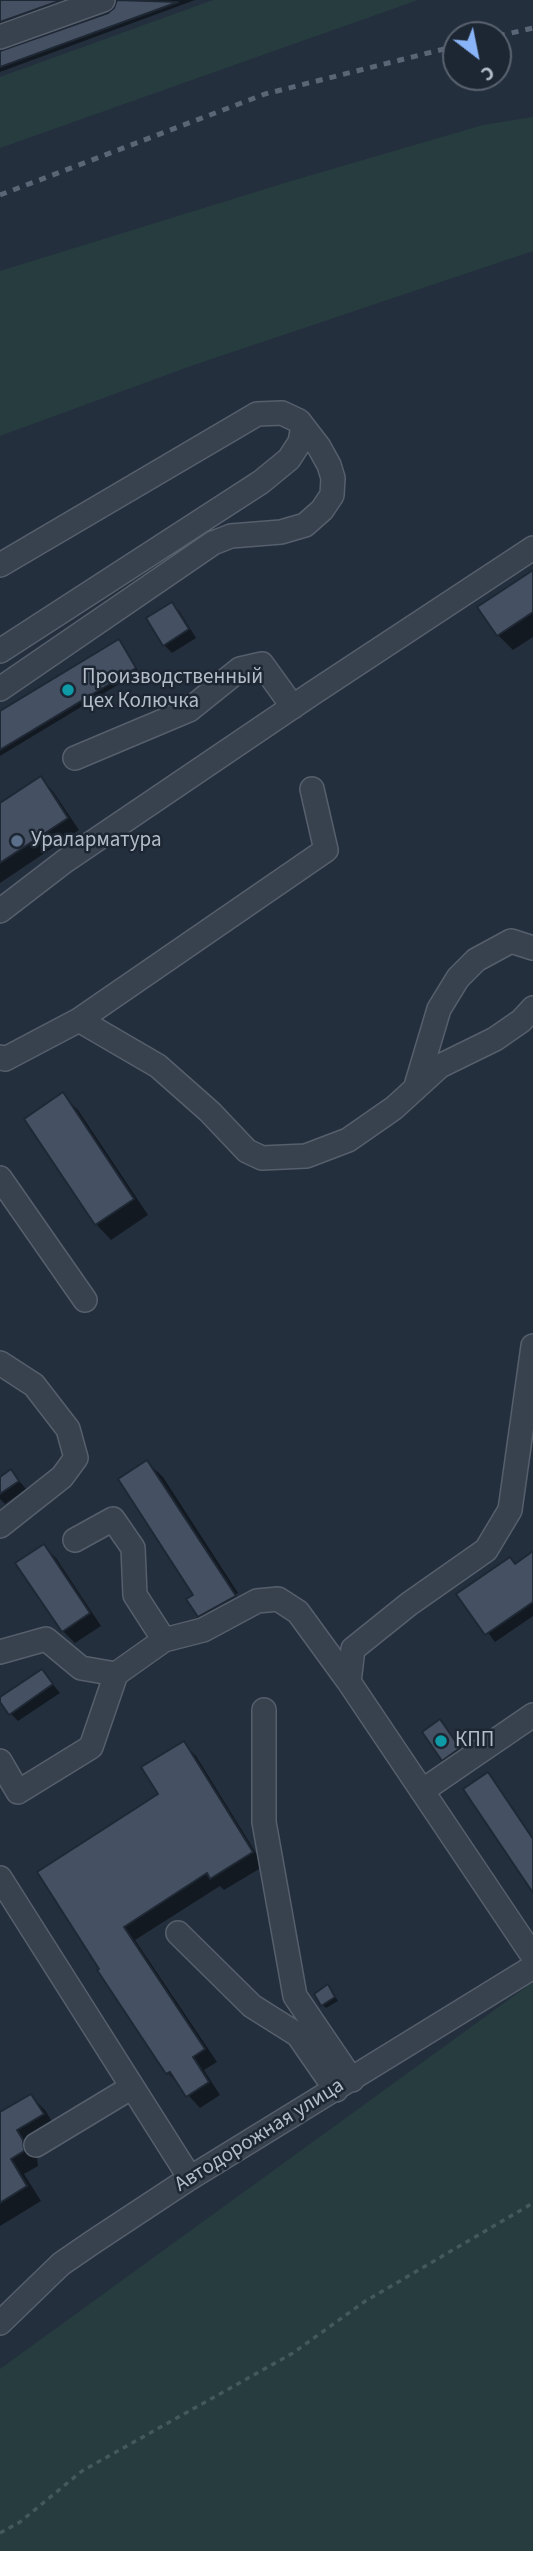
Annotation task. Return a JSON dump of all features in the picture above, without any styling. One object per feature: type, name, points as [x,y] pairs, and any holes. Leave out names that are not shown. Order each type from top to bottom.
[{"type":"street","points":[[0,37],[103,0]]},
{"type":"street","points":[[0,565],[257,414],[282,413],[299,421],[319,447],[333,478],[332,495],[322,510],[305,525],[281,532],[231,536],[213,543],[0,689]]},
{"type":"street","points":[[0,651],[261,482],[289,459],[300,442],[303,426]]},
{"type":"street","points":[[0,911],[65,861],[533,548]]},
{"type":"street","points":[[75,758],[189,710],[240,669],[262,664],[293,707]]},
{"type":"street","points":[[0,1057],[5,1059],[79,1020],[326,850],[313,789]]},
{"type":"street","points":[[416,1086],[439,1009],[458,978],[477,960],[511,941],[533,948]]},
{"type":"street","points":[[79,1020],[158,1066],[210,1112],[247,1152],[262,1158],[306,1156],[348,1140],[394,1108],[440,1066],[495,1039],[521,1021],[533,1008]]},
{"type":"street","points":[[0,1178],[85,1300]]},
{"type":"street","points":[[349,1682],[353,1649],[409,1604],[486,1550],[510,1510],[533,1346]]},
{"type":"street","points":[[0,1363],[34,1385],[68,1429],[76,1458],[62,1477],[0,1526]]},
{"type":"street","points":[[75,1540],[113,1518],[133,1548],[135,1595],[164,1640]]},
{"type":"street","points":[[0,1761],[18,1792],[91,1747],[116,1674],[164,1640],[203,1630],[257,1601],[278,1599],[298,1612],[349,1682],[533,1956]]},
{"type":"street","points":[[0,1652],[46,1639],[81,1668],[116,1674]]},
{"type":"street","points":[[264,1710],[264,1822],[295,1996],[344,2085]]},
{"type":"street","points":[[422,1791],[533,1715]]},
{"type":"street","points":[[0,1878],[9,1913],[132,2087],[190,2178]]},
{"type":"street","points":[[178,1933],[252,2006],[298,2035],[344,2085]]},
{"type":"street","name":"Автодорожная улица","points":[[0,2323],[61,2264],[190,2178],[533,1967]]},
{"type":"street","points":[[36,2145],[132,2087]]},
{"type":"path","points":[[0,2533],[20,2522],[82,2470],[293,2353],[364,2302],[533,2203]]},
{"type":"green space","points":[[213,0],[418,0],[0,148],[0,77]]},
{"type":"green space","points":[[533,117],[533,251],[188,367],[0,436],[0,271],[483,125]]},
{"type":"green space","points":[[533,1982],[533,2551],[0,2551],[0,2369]]},
{"type":"building","points":[[0,0],[62,0],[0,22]]},
{"type":"building","points":[[117,0],[178,2],[0,67],[0,51],[108,13]]},
{"type":"building","points":[[533,570],[533,612],[497,636],[477,607]]},
{"type":"building","points":[[172,602],[189,629],[163,646],[146,618]]},
{"type":"building","name":"Производственный цех Колючка","points":[[119,639],[136,668],[0,750],[0,711]]},
{"type":"building","name":"Ураларматура","points":[[41,776],[68,818],[0,863],[0,803]]},
{"type":"building","points":[[63,1092],[134,1199],[95,1225],[24,1119]]},
{"type":"building","points":[[147,1460],[236,1596],[198,1617],[186,1599],[193,1595],[118,1479]]},
{"type":"building","points":[[11,1469],[19,1481],[0,1494],[0,1477]]},
{"type":"building","points":[[44,1544],[90,1613],[62,1632],[15,1563]]},
{"type":"building","points":[[533,1551],[533,1602],[485,1635],[456,1594],[510,1557],[515,1564]]},
{"type":"building","points":[[42,1669],[53,1684],[9,1715],[0,1702],[0,1697]]},
{"type":"building","name":"КПП","points":[[440,1719],[460,1748],[442,1761],[422,1732]]},
{"type":"building","points":[[184,1741],[253,1852],[210,1879],[207,1873],[124,1927],[205,2049],[193,2057],[209,2082],[186,2097],[170,2072],[166,2074],[97,1970],[99,1969],[37,1872],[158,1794],[141,1767]]},
{"type":"building","points":[[488,1772],[533,1839],[533,1893],[463,1789]]},
{"type":"building","points":[[328,1984],[335,1997],[321,2006],[314,1994]]},
{"type":"building","points":[[31,2094],[44,2114],[17,2130],[23,2140],[24,2151],[11,2159],[27,2186],[0,2203],[0,2112]]},
{"type":"railway","points":[[512,33],[533,28]]},
{"type":"railway","points":[[0,195],[265,94],[442,50]]},
{"type":"place","name":"Производственный цех Колючка","points":[[68,690]]},
{"type":"place","name":"Ураларматура","points":[[17,841]]},
{"type":"place","name":"КПП","points":[[441,1741]]}]
